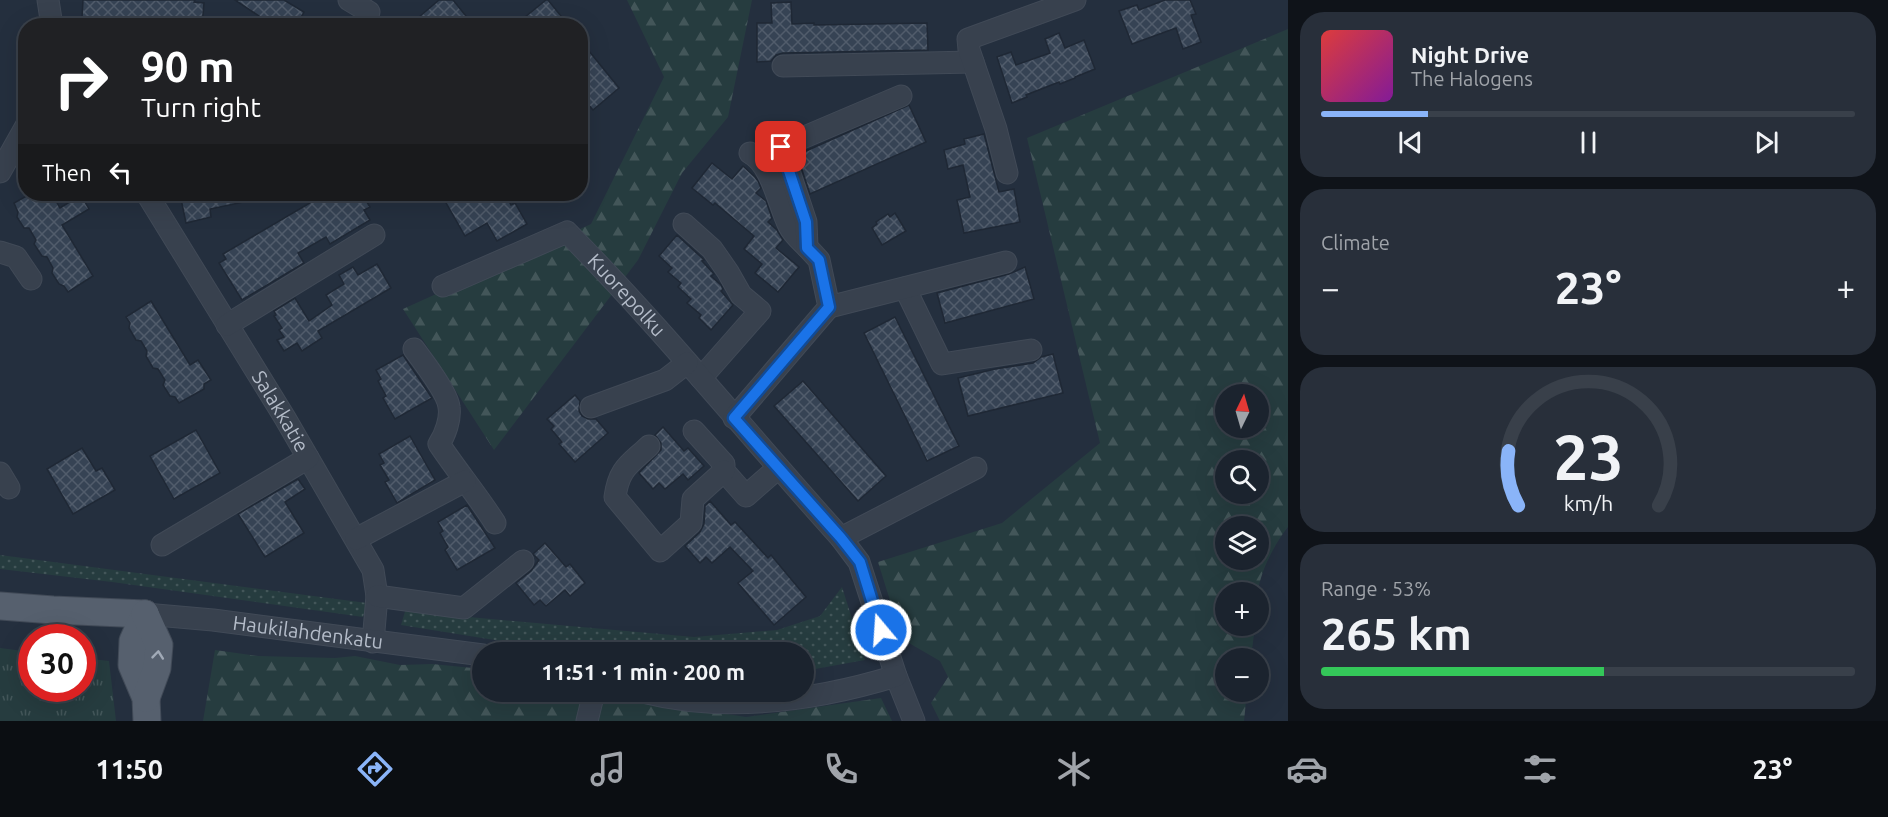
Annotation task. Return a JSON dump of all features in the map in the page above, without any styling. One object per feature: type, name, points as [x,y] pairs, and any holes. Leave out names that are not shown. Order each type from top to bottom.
[{"type":"main road","name":"Haukilahdenkatu","points":[[0,592],[52,596],[138,613]]},
{"type":"main road","name":"Haukilahdenkatu","points":[[0,606],[138,613]]},
{"type":"main road","points":[[138,613],[133,640],[132,665],[146,710]]},
{"type":"street","points":[[51,0],[52,18]]},
{"type":"street","points":[[349,0],[369,12]]},
{"type":"street","points":[[1007,172],[968,39],[1075,0]]},
{"type":"street","points":[[783,66],[974,62]]},
{"type":"street","points":[[807,248],[806,222],[781,147],[901,96]]},
{"type":"street","points":[[0,172],[18,140]]},
{"type":"street","points":[[750,153],[764,166],[790,229],[819,260],[829,307]]},
{"type":"street","name":"Salakkatie","points":[[151,201],[308,458],[373,570],[377,596],[373,642]]},
{"type":"street","points":[[591,407],[665,380],[691,367],[760,311],[741,295],[712,249],[684,224]]},
{"type":"street","name":"Kuorepolku","points":[[443,286],[567,232],[604,269],[860,562],[896,676],[914,721]]},
{"type":"street","points":[[227,325],[374,235]]},
{"type":"street","points":[[0,252],[16,257],[31,279]]},
{"type":"street","points":[[734,418],[829,307],[1006,262]]},
{"type":"street","points":[[905,288],[942,364],[1031,350]]},
{"type":"street","points":[[414,349],[447,399],[450,408],[444,436],[433,447],[465,481],[495,523]]},
{"type":"street","points":[[694,431],[724,464],[724,471],[747,496],[778,468]]},
{"type":"street","points":[[650,446],[621,472],[615,498],[660,551],[691,523],[693,499],[724,471]]},
{"type":"street","points":[[162,545],[308,458]]},
{"type":"street","points":[[841,538],[976,468]]},
{"type":"street","points":[[356,539],[415,501],[465,481]]},
{"type":"street","points":[[377,596],[464,608],[523,561]]},
{"type":"street","name":"Haukilahdenkatu","points":[[138,613],[472,654]]},
{"type":"street","points":[[814,695],[863,686],[896,676]]},
{"type":"street","points":[[587,721],[592,702]]},
{"type":"street","points":[[702,702],[743,704],[763,702]]},
{"type":"green space","points":[[627,0],[752,0],[728,117],[682,173],[638,260],[494,450],[403,309],[591,224],[664,77]]},
{"type":"green space","points":[[1288,29],[1288,527],[1269,558],[1269,516],[1215,516],[1215,570],[1264,570],[1260,582],[1215,582],[1215,636],[1254,636],[1252,648],[1215,648],[1215,702],[1246,702],[1244,721],[940,721],[931,703],[948,677],[940,661],[902,639],[878,562],[1002,523],[1100,443],[1027,138]]},
{"type":"green space","points":[[0,555],[367,603],[363,617],[0,569]]},
{"type":"green space","points":[[842,587],[865,660],[814,669],[814,642],[507,642],[401,625],[406,608],[458,616],[694,637],[777,630],[820,616]]},
{"type":"green space","points":[[0,648],[18,650],[18,702],[96,702],[96,660],[109,661],[116,721],[0,721]]},
{"type":"green space","points":[[215,650],[258,656],[335,658],[355,656],[400,665],[432,664],[472,668],[472,702],[652,702],[746,717],[881,698],[892,721],[203,721]]},
{"type":"building","points":[[83,0],[195,0],[194,2],[204,3],[203,18],[82,18]]},
{"type":"building","points":[[235,0],[284,0],[304,12],[301,18],[262,18]]},
{"type":"building","points":[[439,0],[453,0],[468,18],[420,18]]},
{"type":"building","points":[[548,0],[563,18],[524,18]]},
{"type":"building","points":[[1165,0],[1190,0],[1196,14],[1191,15],[1201,42],[1183,49],[1176,28],[1132,44],[1119,11],[1137,5],[1139,10]]},
{"type":"building","points":[[791,2],[792,24],[927,23],[928,50],[783,53],[776,55],[771,61],[757,62],[757,23],[772,23],[771,3]]},
{"type":"building","points":[[1059,33],[1065,48],[1084,40],[1095,69],[1026,95],[1027,97],[1012,103],[997,57],[1011,52],[1016,65],[1050,53],[1045,39]]},
{"type":"building","points":[[588,50],[619,88],[593,110],[588,104]]},
{"type":"building","points":[[909,105],[926,142],[810,194],[797,155]]},
{"type":"building","points":[[984,134],[999,192],[1014,189],[1020,222],[964,233],[957,200],[970,197],[963,165],[948,169],[944,150],[965,144],[964,139]]},
{"type":"building","points":[[712,163],[732,179],[743,166],[758,181],[761,188],[756,193],[766,201],[772,218],[768,222],[783,240],[776,248],[799,267],[778,292],[755,273],[762,264],[744,249],[754,236],[715,203],[713,205],[692,188]]},
{"type":"building","points":[[18,201],[56,201],[60,208],[71,201],[84,201],[89,209],[62,225],[93,276],[68,292],[64,286],[59,284],[52,273],[53,268],[47,257],[42,256],[34,244],[36,240],[29,228],[24,228],[17,217],[18,212],[14,203]]},
{"type":"building","points":[[181,201],[248,201],[210,209],[211,217],[186,223]]},
{"type":"building","points":[[313,201],[366,201],[370,207],[364,210],[370,220],[330,244],[326,237],[298,253],[304,263],[242,300],[219,263],[226,259],[223,254]]},
{"type":"building","points":[[445,201],[509,201],[511,205],[515,203],[527,224],[497,241],[487,223],[465,236]]},
{"type":"building","points":[[895,213],[906,231],[882,245],[872,228],[877,224],[876,222],[888,214],[890,217]]},
{"type":"building","points":[[677,235],[704,260],[702,261],[714,274],[711,276],[721,285],[723,289],[721,291],[733,305],[711,330],[699,318],[701,315],[687,303],[691,299],[678,287],[681,283],[668,272],[672,268],[659,256]]},
{"type":"building","points":[[377,264],[391,288],[318,331],[322,338],[302,351],[297,343],[284,351],[277,340],[284,337],[279,330],[282,328],[274,316],[276,315],[274,311],[295,298],[309,321],[332,305],[326,295],[344,284],[339,275],[353,267],[358,275]]},
{"type":"building","points":[[1025,267],[1034,299],[945,323],[937,293],[1009,274]]},
{"type":"building","points":[[151,301],[190,365],[198,360],[211,380],[204,384],[204,389],[179,403],[175,397],[170,396],[163,385],[165,380],[158,369],[153,368],[141,341],[136,340],[129,328],[130,323],[126,317]]},
{"type":"building","points":[[895,317],[959,446],[927,461],[864,333]]},
{"type":"building","points":[[1053,354],[1063,393],[968,416],[958,378],[1033,363],[1041,357]]},
{"type":"building","points":[[403,355],[432,398],[395,419],[383,398],[386,396],[378,381],[381,379],[376,370]]},
{"type":"building","points":[[803,381],[886,476],[858,501],[774,406]]},
{"type":"building","points":[[575,395],[580,401],[579,411],[582,416],[596,419],[608,433],[575,462],[559,444],[562,442],[551,429],[554,426],[547,419]]},
{"type":"building","points":[[663,427],[684,451],[688,448],[704,466],[688,480],[683,474],[665,489],[659,483],[653,489],[639,473],[661,450],[661,443],[655,435]]},
{"type":"building","points":[[196,430],[220,473],[174,499],[150,456]]},
{"type":"building","points":[[410,436],[435,480],[397,503],[385,482],[389,480],[380,465],[384,463],[379,454]]},
{"type":"building","points":[[82,448],[96,471],[102,468],[115,490],[73,514],[47,469]]},
{"type":"building","points":[[298,479],[305,489],[285,502],[304,533],[265,557],[238,514]]},
{"type":"building","points":[[710,501],[731,525],[735,522],[768,558],[771,555],[806,597],[774,625],[738,583],[753,571],[730,547],[712,563],[706,557],[700,563],[685,546],[700,532],[704,524],[705,506]]},
{"type":"building","points":[[467,505],[495,548],[457,570],[445,550],[448,547],[440,533],[443,531],[438,522]]},
{"type":"building","points":[[545,543],[566,567],[570,564],[585,583],[570,596],[565,590],[546,606],[540,600],[534,605],[516,583],[531,571],[539,560],[533,554]]},
{"type":"route","points":[[781,147],[806,222],[807,248],[819,260],[829,307],[734,418],[860,562],[881,630]]}]
